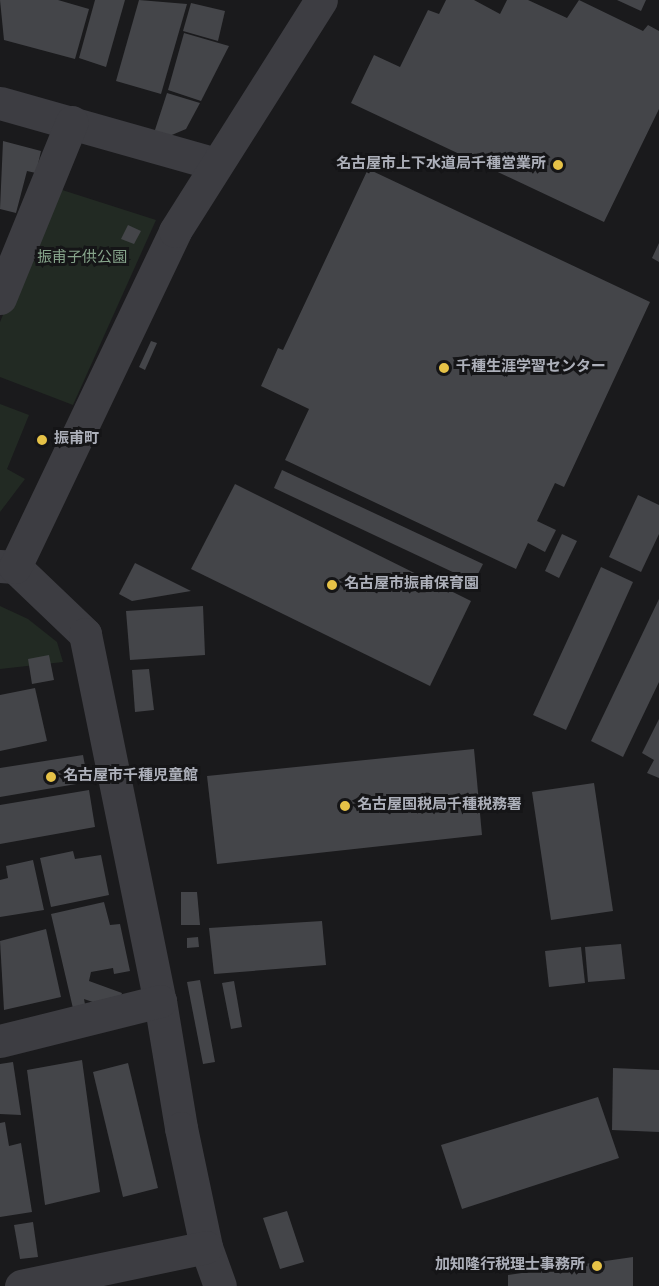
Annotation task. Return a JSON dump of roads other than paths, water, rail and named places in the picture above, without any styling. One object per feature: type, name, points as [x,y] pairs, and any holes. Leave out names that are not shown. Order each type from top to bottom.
[{"type":"street","points":[[220,1286],[206,1247],[160,1001],[85,634],[7,566],[175,231],[321,0]]},
{"type":"street","points":[[0,103],[216,164]]},
{"type":"street","points":[[0,298],[72,122]]},
{"type":"street","points":[[0,1041],[160,1001]]},
{"type":"street","points":[[21,1286],[206,1247]]},
{"type":"place","name":"名古屋市上下水道局千種営業所","points":[[558,165]]},
{"type":"place","name":"千種生涯学習センター","points":[[444,368]]},
{"type":"place","name":"振甫町","points":[[42,440]]},
{"type":"place","name":"名古屋市振甫保育園","points":[[332,585]]},
{"type":"place","name":"名古屋市千種児童館","points":[[51,777]]},
{"type":"place","name":"名古屋国税局千種税務署","points":[[345,806]]},
{"type":"place","name":"加知隆行税理士事務所","points":[[597,1266]]},
{"type":"park label","name":"振甫子供公園","points":[[82,259]]}]
